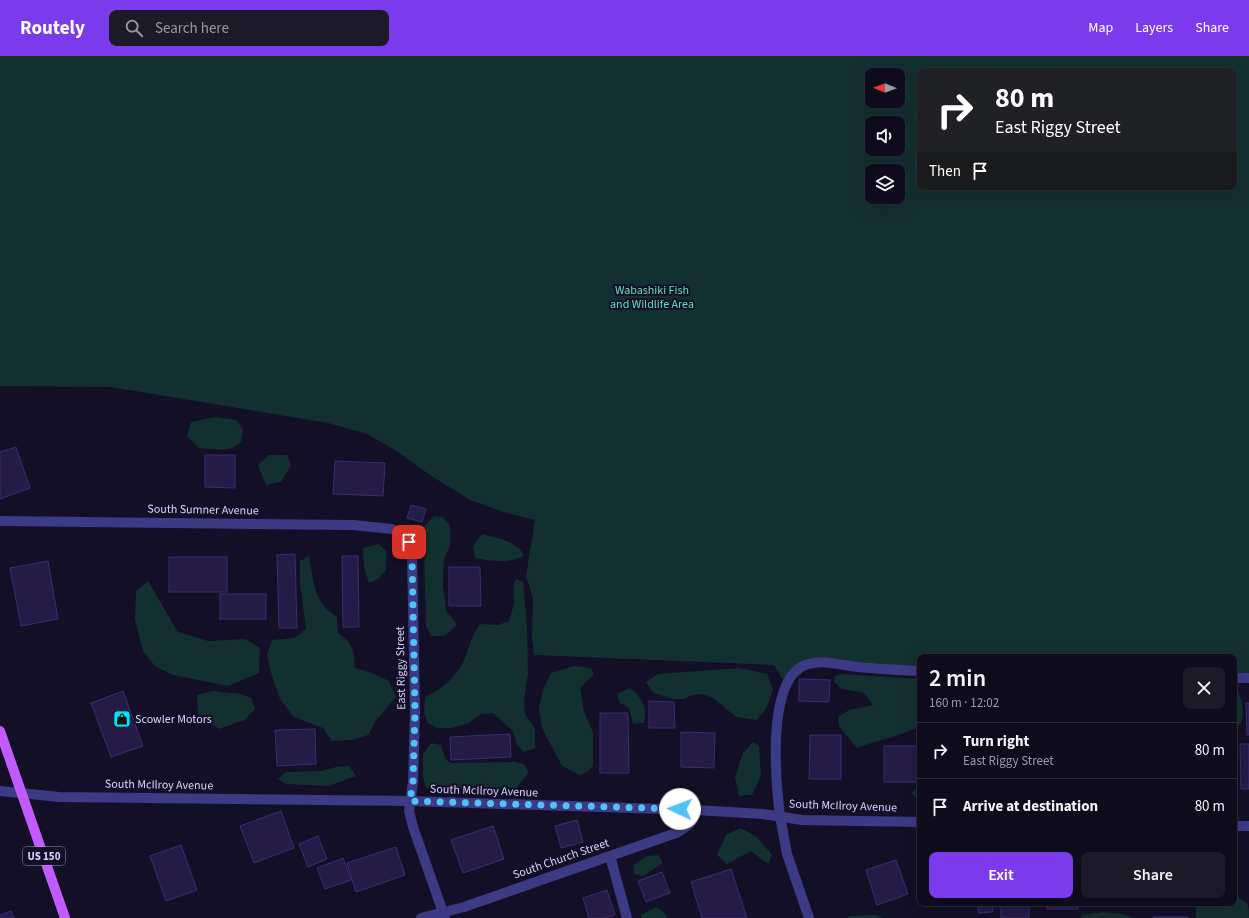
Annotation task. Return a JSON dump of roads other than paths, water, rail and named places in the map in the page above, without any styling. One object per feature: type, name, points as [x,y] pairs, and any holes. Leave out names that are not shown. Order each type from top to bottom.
[{"type":"main road","name":"US 150","points":[[0,731],[65,918]]},
{"type":"street","name":"South Sumner Avenue","points":[[0,521],[353,525],[392,530],[403,536]]},
{"type":"street","name":"East Riggy Street","points":[[403,536],[409,542],[412,555],[413,582],[415,712],[413,782],[409,811],[413,827],[444,915]]},
{"type":"street","points":[[809,918],[787,854],[776,785],[778,720],[781,698],[787,682],[798,670],[807,664],[826,662],[856,667],[917,671]]},
{"type":"street","points":[[1237,678],[1249,678]]},
{"type":"street","name":"South McIlroy Avenue","points":[[0,791],[60,797],[410,801],[695,810],[780,816],[802,820],[917,822]]},
{"type":"street","name":"South Church Street","points":[[421,918],[444,915],[676,833],[692,824],[695,818],[695,810]]},
{"type":"street","points":[[1237,826],[1249,826]]},
{"type":"street","points":[[610,856],[627,918]]},
{"type":"place","name":"Scowler Motors","points":[[122,719]]},
{"type":"park label","name":"Wabashiki Fish and Wildlife Area","points":[[652,297]]}]
